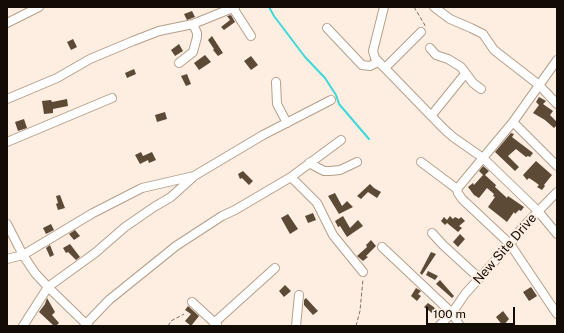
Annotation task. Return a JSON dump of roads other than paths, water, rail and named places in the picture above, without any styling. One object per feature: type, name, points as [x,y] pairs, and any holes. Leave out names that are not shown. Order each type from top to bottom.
[{"type":"street","points":[[7,23],[39,7]]},
{"type":"street","points":[[7,99],[57,78],[90,59],[133,41],[159,31],[193,24],[234,7],[251,36]]},
{"type":"street","points":[[384,7],[373,55],[378,62],[453,137],[483,158],[538,211],[557,234]]},
{"type":"street","points":[[434,7],[450,20],[482,34],[494,50],[539,85],[557,104]]},
{"type":"street","points":[[179,63],[193,52],[197,33],[193,24]]},
{"type":"street","points":[[327,28],[362,65],[370,66],[378,62]]},
{"type":"street","points":[[385,68],[421,32]]},
{"type":"street","points":[[430,48],[436,55],[448,59],[461,67],[473,83],[481,89]]},
{"type":"street","points":[[457,189],[513,122],[557,60]]},
{"type":"street","points":[[431,116],[465,74]]},
{"type":"street","points":[[276,82],[277,104],[287,123]]},
{"type":"street","points":[[7,142],[112,98]]},
{"type":"street","points":[[23,326],[48,287],[95,253],[125,227],[154,206],[171,197],[194,176],[264,135],[331,100]]},
{"type":"street","points":[[513,122],[557,166]]},
{"type":"street","points":[[7,224],[35,273],[87,325],[109,300],[176,246],[222,216],[291,177],[341,140]]},
{"type":"street","points":[[309,163],[324,171],[330,171],[340,170],[357,162]]},
{"type":"street","points":[[421,162],[457,189],[458,194],[462,199],[510,244],[557,314]]},
{"type":"street","points":[[7,259],[24,255],[93,213],[142,188],[194,176]]},
{"type":"street","points":[[291,177],[317,203],[333,235],[363,272]]},
{"type":"street","name":"New Site Drive","points":[[440,326],[452,313],[465,294],[538,211],[557,192]]},
{"type":"street","points":[[432,233],[479,278]]},
{"type":"street","points":[[382,247],[452,313],[460,326]]},
{"type":"street","points":[[192,302],[216,324],[275,268]]},
{"type":"street","points":[[296,326],[299,295]]},
{"type":"waterway","points":[[269,7],[274,16],[305,57],[325,78],[336,95],[339,104],[369,139]]}]
